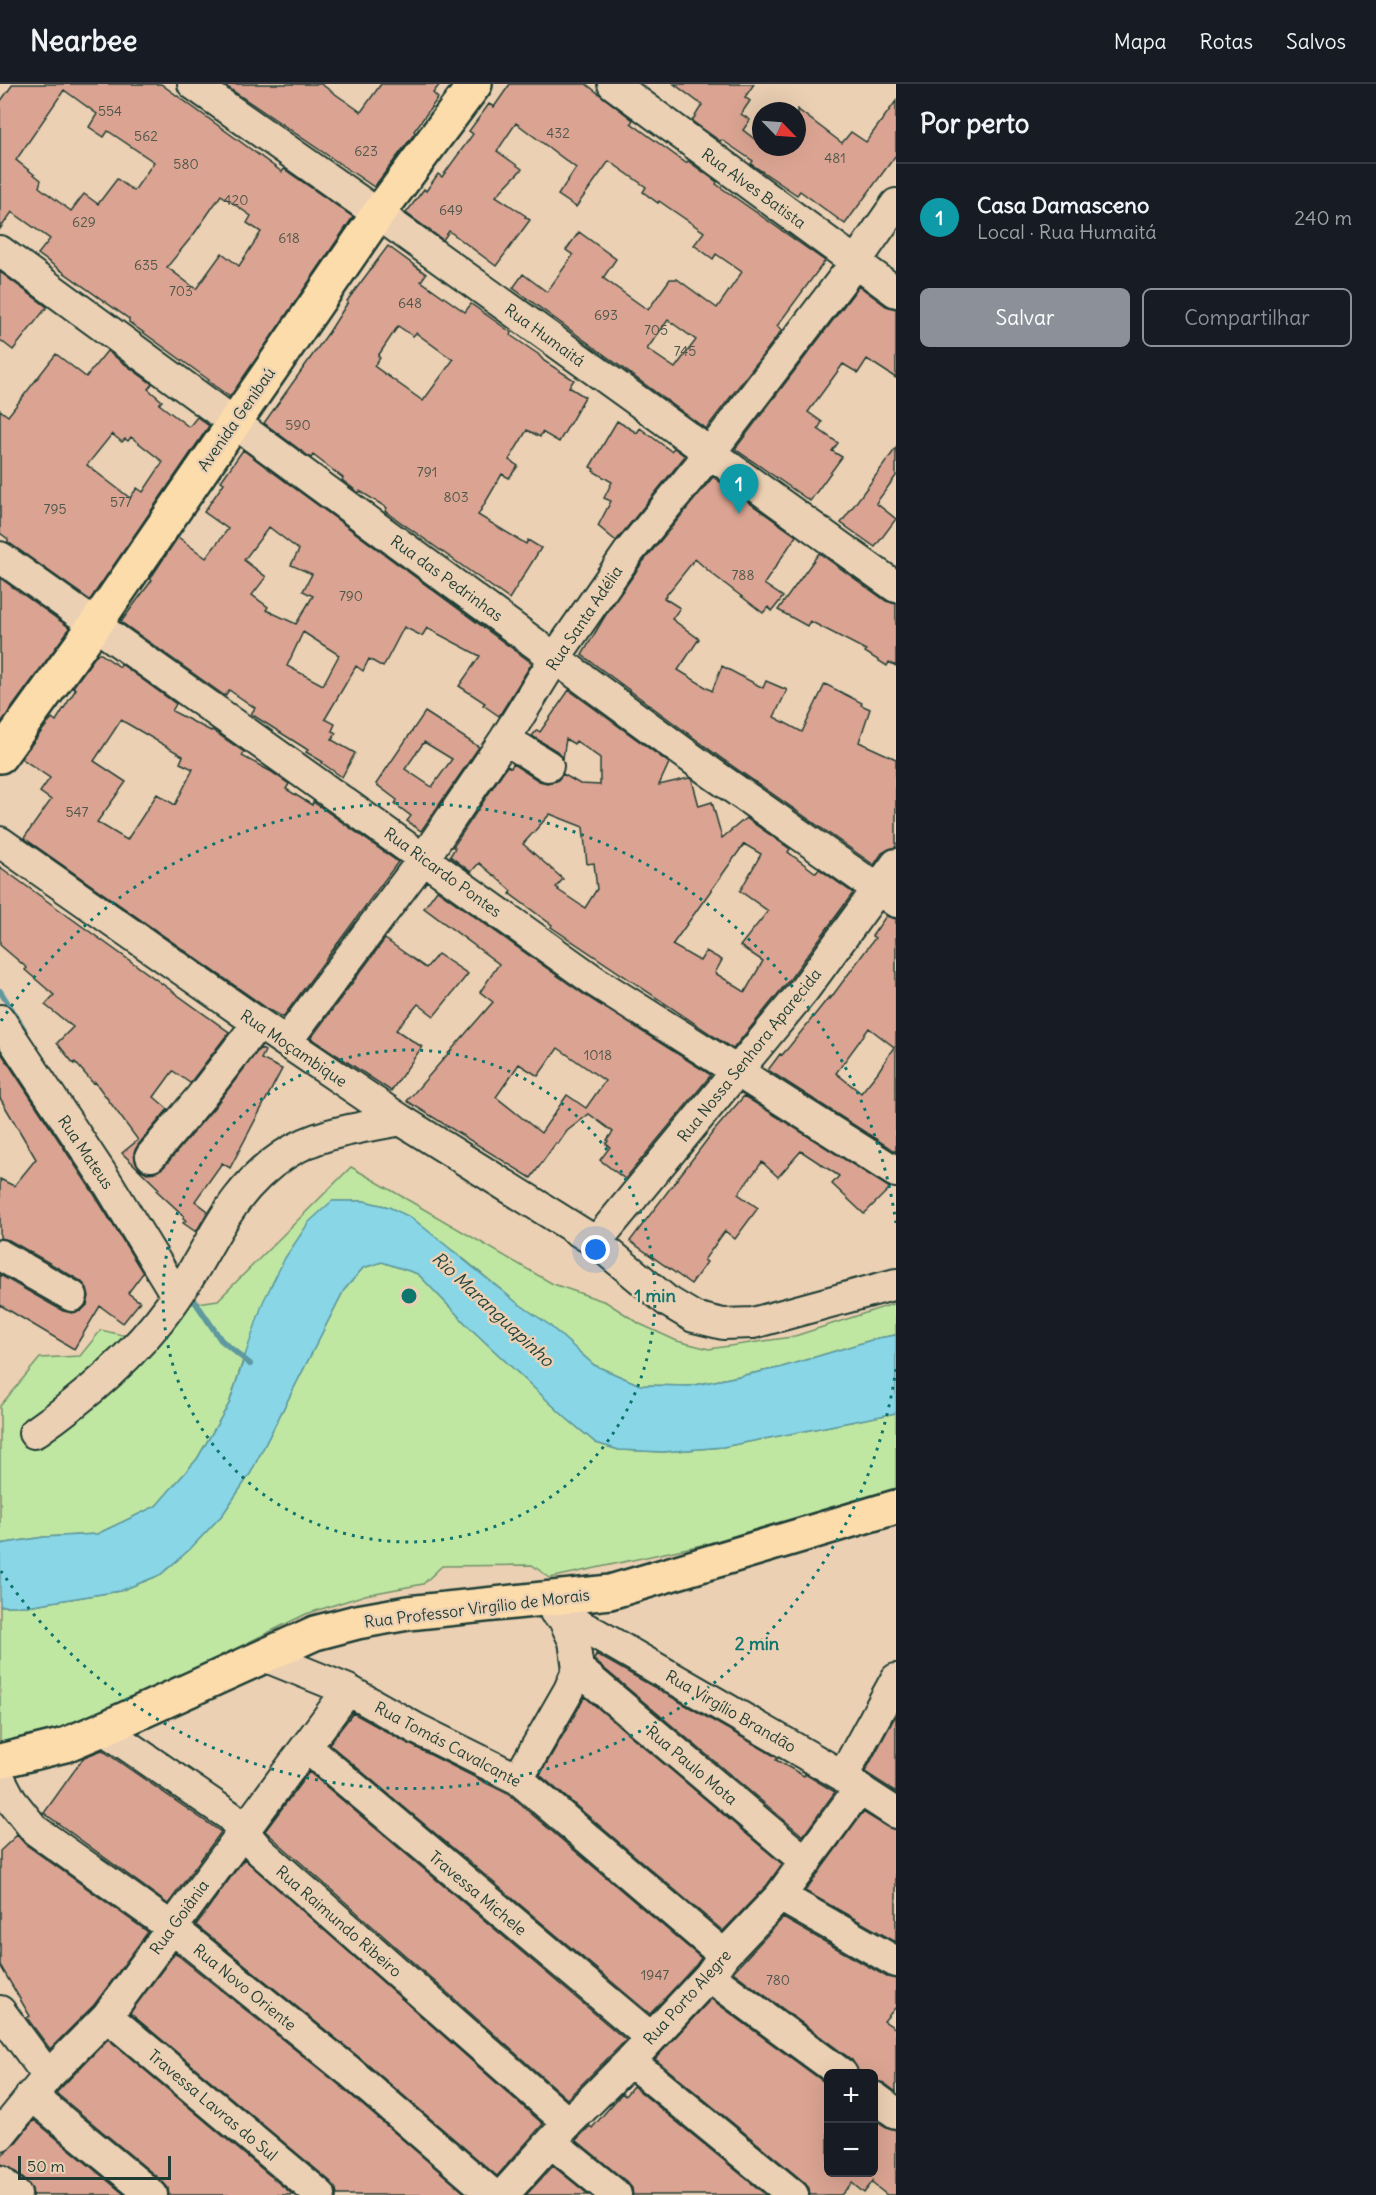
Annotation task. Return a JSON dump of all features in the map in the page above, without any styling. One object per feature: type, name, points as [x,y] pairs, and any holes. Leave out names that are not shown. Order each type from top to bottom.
[{"type":"main road","name":"Avenida Genibaú","points":[[0,756],[94,625],[378,214],[475,84]]},
{"type":"main road","name":"Rua Professor Virgílio de Morais","points":[[0,1761],[65,1745],[315,1634],[357,1622],[418,1612],[549,1608],[896,1507]]},
{"type":"street","name":"Rua Humaitá","points":[[193,84],[378,214],[896,588]]},
{"type":"street","name":"Rua Alves Batista","points":[[613,84],[896,292]]},
{"type":"street","name":"Rua Santa Adélia","points":[[286,1042],[424,858],[506,739],[555,658],[628,553],[710,453],[855,263],[896,204]]},
{"type":"street","name":"Rua das Pedrinhas","points":[[0,251],[713,774],[886,896]]},
{"type":"street","name":"Rua Ricardo Pontes","points":[[0,557],[596,982],[896,1172]]},
{"type":"street","points":[[506,739],[548,766]]},
{"type":"street","name":"Rua Moçambique","points":[[0,842],[401,1120],[596,1242],[680,1310],[694,1317],[723,1324],[753,1323],[896,1284]]},
{"type":"street","name":"Rua Nossa Senhora Aparecida","points":[[596,1242],[736,1071],[886,896],[896,864]]},
{"type":"street","name":"Rua Mateus","points":[[0,1020],[108,1185],[170,1285]]},
{"type":"street","points":[[151,1155],[213,1082],[258,1023]]},
{"type":"street","points":[[34,1433],[96,1386],[150,1331],[193,1273],[234,1201],[267,1167],[305,1143],[326,1135],[401,1120]]},
{"type":"street","points":[[0,1255],[72,1296]]},
{"type":"street","points":[[518,1779],[579,1669],[574,1641],[549,1608]]},
{"type":"street","name":"Rua Virgílio Brandão","points":[[549,1608],[851,1782],[896,1813]]},
{"type":"street","name":"Rua Tomás Cavalcante","points":[[264,1656],[348,1690],[417,1729],[518,1779],[716,1965],[837,2069]]},
{"type":"street","name":"Rua Paulo Mota","points":[[579,1669],[806,1862]]},
{"type":"street","name":"Rua Porto Alegre","points":[[503,2195],[560,2132],[630,2061],[780,1896],[806,1862],[851,1782],[896,1679]]},
{"type":"street","name":"Rua Goiânia","points":[[0,2135],[39,2086],[107,2016],[348,1690]]},
{"type":"street","name":"Rua Raimundo Ribeiro","points":[[103,1729],[230,1815],[260,1851],[560,2132],[616,2195]]},
{"type":"street","name":"Travessa Michele","points":[[306,1747],[650,2037]]},
{"type":"street","name":"Rua Novo Oriente","points":[[0,1779],[11,1800],[36,1830],[171,1927],[349,2071],[493,2195]]},
{"type":"street","points":[[780,1896],[896,1962]]},
{"type":"street","points":[[0,2011],[39,2086],[152,2195]]},
{"type":"street","name":"Travessa Lavras do Sul","points":[[107,2016],[320,2195]]},
{"type":"street","points":[[630,2061],[793,2195]]},
{"type":"street","points":[[878,2100],[896,2113]]},
{"type":"street","points":[[0,2181],[16,2195]]},
{"type":"green space","points":[[351,1167],[553,1284],[606,1302],[640,1324],[677,1341],[709,1349],[792,1337],[896,1303],[896,1335],[878,1338],[779,1368],[690,1386],[640,1385],[594,1365],[548,1324],[516,1302],[459,1255],[389,1207],[364,1201],[332,1201],[244,1357],[229,1404],[197,1459],[156,1506],[97,1534],[44,1537],[0,1544],[0,1406],[40,1358],[80,1356],[101,1330],[126,1336],[148,1310],[218,1300]]},
{"type":"green space","points":[[382,1262],[418,1274],[469,1327],[596,1443],[619,1450],[663,1452],[723,1447],[896,1413],[896,1488],[706,1544],[550,1578],[532,1565],[442,1566],[423,1584],[365,1595],[306,1614],[138,1696],[59,1728],[0,1743],[0,1606],[27,1606],[120,1591],[160,1575],[189,1550],[223,1514],[250,1474],[344,1290],[363,1268]]},
{"type":"water","name":"Rio Maranguapinho","points":[[332,1201],[364,1201],[389,1207],[412,1218],[516,1302],[548,1324],[594,1365],[640,1385],[690,1386],[779,1368],[878,1338],[896,1335],[896,1413],[723,1447],[663,1452],[619,1450],[596,1443],[566,1418],[469,1327],[418,1274],[382,1262],[363,1268],[344,1290],[250,1474],[223,1514],[189,1550],[160,1575],[120,1591],[27,1606],[0,1606],[0,1544],[44,1537],[97,1534],[156,1506],[197,1459],[229,1404],[263,1302],[285,1258],[309,1222]]},
{"type":"building","points":[[13,84],[161,84],[282,172],[284,169],[353,217],[230,397],[129,322],[129,319],[38,254],[50,239],[12,212],[0,229],[0,102]],"holes":[[[64,90],[97,114],[89,127],[104,137],[108,131],[154,162],[134,191],[117,179],[98,204],[84,194],[71,211],[39,187],[41,180],[16,160]],[[221,195],[251,216],[247,223],[261,232],[239,266],[222,253],[196,289],[167,267],[194,234]]]},
{"type":"building","points":[[223,84],[321,84],[361,112],[381,84],[440,84],[433,93],[438,98],[374,187]]},
{"type":"building","points":[[510,84],[586,84],[633,120],[631,123],[686,163],[688,161],[717,182],[716,184],[825,261],[777,326],[782,330],[706,429],[513,288],[523,274],[547,292],[573,255],[566,250],[579,232],[616,259],[603,278],[648,310],[670,279],[677,279],[717,308],[742,272],[716,254],[713,259],[694,245],[704,232],[643,192],[646,187],[609,161],[576,207],[558,195],[576,168],[516,123],[497,151],[522,169],[496,196],[530,220],[496,266],[449,231],[443,240],[406,213],[438,174],[442,177],[473,134],[469,131],[489,104],[494,107]],"holes":[[[668,320],[696,340],[675,368],[647,349]]]},
{"type":"building","points":[[674,84],[754,84],[745,97],[750,101],[741,114],[750,120],[743,130],[752,137],[752,156],[806,156],[806,116],[842,143],[851,132],[866,142],[896,101],[896,155],[845,224],[800,191],[797,195],[751,164],[753,161],[692,121],[702,105]]},
{"type":"building","points":[[388,246],[426,274],[421,281],[465,312],[471,304],[512,333],[510,335],[538,354],[544,361],[574,380],[569,387],[585,397],[559,442],[542,432],[540,437],[527,430],[509,460],[518,466],[509,478],[502,474],[478,515],[526,544],[528,540],[541,548],[509,599],[385,511],[387,508],[360,491],[359,493],[313,455],[311,458],[264,423],[329,332],[347,301]],"holes":[[[398,326],[413,336],[416,333],[453,360],[423,401],[374,366]]]},
{"type":"building","points":[[0,272],[47,307],[13,350],[0,340]]},
{"type":"building","points":[[859,286],[886,306],[896,309],[896,378],[867,359],[858,373],[843,364],[808,412],[822,422],[818,429],[838,443],[832,451],[842,457],[810,501],[735,449]]},
{"type":"building","points":[[107,351],[152,384],[148,389],[162,401],[159,404],[189,427],[197,417],[209,426],[90,600],[8,542],[8,539],[0,533],[0,410],[8,416],[56,354],[86,377]],"holes":[[[112,434],[122,442],[125,439],[128,441],[131,437],[163,462],[143,492],[137,488],[130,498],[87,465]]]},
{"type":"building","points":[[617,421],[637,433],[640,428],[671,451],[674,448],[685,456],[616,541],[598,526],[611,501],[604,498],[612,482],[590,467]]},
{"type":"building","points":[[896,448],[896,476],[876,503],[896,519],[875,547],[841,523]]},
{"type":"building","points":[[243,450],[532,663],[499,716],[483,705],[485,703],[459,686],[480,656],[427,628],[422,636],[404,627],[383,667],[369,659],[363,671],[356,666],[325,719],[335,724],[332,731],[336,733],[332,740],[355,753],[342,777],[306,752],[308,750],[251,714],[255,708],[229,690],[225,696],[121,622],[152,580],[150,579],[178,537],[206,558],[228,529],[204,512],[224,483],[221,481]],"holes":[[[269,527],[299,550],[291,565],[312,574],[303,591],[313,596],[296,624],[266,610],[268,607],[252,595],[266,577],[244,560]],[[303,632],[339,655],[323,685],[287,666]]]},
{"type":"building","points":[[713,477],[796,536],[764,584],[783,597],[772,611],[768,607],[763,613],[695,559],[664,598],[680,608],[672,619],[699,639],[678,670],[712,691],[722,666],[763,688],[766,681],[787,690],[774,717],[802,732],[825,684],[870,709],[859,742],[896,759],[896,847],[882,853],[874,865],[721,758],[582,655],[605,616],[642,563]]},
{"type":"building","points":[[819,553],[886,601],[896,604],[896,666],[889,662],[887,666],[865,652],[866,650],[810,621],[807,626],[778,610]]},
{"type":"building","points":[[0,578],[70,628],[0,724]]},
{"type":"building","points":[[97,654],[101,654],[120,667],[121,664],[176,704],[172,711],[212,730],[244,752],[242,756],[289,784],[286,789],[312,805],[313,802],[398,862],[283,1017],[268,1009],[24,838],[51,800],[40,792],[50,778],[21,758],[52,718],[56,721],[76,689],[73,687]],"holes":[[[121,720],[183,756],[180,763],[193,769],[175,805],[157,794],[127,840],[97,822],[126,782],[94,761]]]},
{"type":"building","points":[[569,690],[669,763],[659,785],[689,778],[692,780],[699,806],[712,802],[722,838],[746,818],[790,849],[788,852],[816,873],[819,869],[853,893],[790,979],[733,1049],[551,927],[552,925],[510,894],[512,891],[479,863],[471,872],[450,856],[455,848],[453,847],[507,766],[511,768],[513,764],[539,781],[547,783],[557,781],[563,774],[580,784],[600,785],[600,758],[576,741],[574,744],[566,739],[563,758],[557,751],[532,736],[537,730],[540,732]],"holes":[[[550,814],[583,827],[587,864],[594,863],[597,889],[585,908],[558,890],[556,887],[563,879],[523,844]],[[744,844],[761,854],[740,891],[768,911],[740,946],[763,961],[745,992],[715,973],[722,960],[706,951],[700,961],[672,945]]]},
{"type":"building","points":[[425,712],[479,747],[421,831],[407,821],[411,816],[395,804],[397,800],[376,784]],"holes":[[[424,742],[452,759],[432,787],[405,769]]]},
{"type":"building","points":[[0,867],[229,1032],[190,1083],[173,1071],[154,1097],[168,1109],[134,1152],[135,1161],[140,1169],[147,1173],[156,1172],[164,1167],[260,1048],[265,1051],[261,1059],[282,1069],[230,1168],[222,1163],[195,1201],[208,1211],[196,1232],[183,1223],[186,1220],[184,1216],[122,1153],[138,1140],[95,1082],[93,1083],[75,1062],[74,1064],[57,1043],[73,1027],[45,1005],[54,995],[0,945]]},
{"type":"building","points":[[437,890],[586,996],[711,1075],[625,1179],[600,1160],[610,1147],[606,1144],[613,1132],[589,1114],[567,1131],[558,1144],[556,1143],[531,1178],[407,1101],[493,1002],[480,992],[499,964],[424,908]],"holes":[[[558,1048],[605,1081],[586,1108],[567,1095],[541,1133],[496,1097],[519,1064],[538,1076]]]},
{"type":"building","points":[[886,916],[896,919],[896,1152],[768,1070],[829,997],[830,999],[875,938],[872,936]],"holes":[[[869,1028],[894,1047],[861,1093],[836,1073]]]},
{"type":"building","points":[[385,939],[426,968],[438,954],[468,974],[434,1016],[418,1004],[396,1030],[422,1047],[391,1091],[311,1038]]},
{"type":"building","points":[[0,1051],[143,1273],[128,1293],[140,1302],[123,1323],[100,1306],[74,1349],[0,1305],[0,1275],[63,1311],[72,1313],[81,1311],[87,1305],[89,1296],[87,1288],[81,1281],[9,1240],[0,1238],[0,1179],[14,1186],[36,1159],[0,1098]]},
{"type":"building","points":[[744,1096],[890,1188],[864,1214],[832,1184],[839,1176],[801,1151],[778,1177],[762,1162],[738,1194],[758,1208],[735,1239],[725,1231],[704,1260],[707,1262],[691,1284],[630,1241],[713,1132]]},
{"type":"building","points":[[596,1654],[835,1792],[803,1836],[594,1660]]},
{"type":"building","points":[[585,1697],[782,1864],[767,1885],[723,1931],[540,1775]]},
{"type":"building","points":[[353,1713],[508,1794],[701,1958],[696,1965],[650,2014],[329,1744]]},
{"type":"building","points":[[896,1715],[896,1792],[865,1772]]},
{"type":"building","points":[[102,1750],[221,1832],[168,1904],[44,1813],[84,1757]]},
{"type":"building","points":[[309,1772],[626,2040],[567,2099],[265,1831]]},
{"type":"building","points":[[863,1812],[896,1830],[896,1942],[805,1891]]},
{"type":"building","points":[[17,1835],[25,1844],[148,1932],[94,2005],[50,2049],[27,2018],[30,2016],[0,1965],[0,1851]]},
{"type":"building","points":[[244,1859],[543,2124],[497,2176],[360,2058],[196,1925]]},
{"type":"building","points":[[783,1918],[887,1977],[896,1979],[896,2007],[884,2021],[896,2029],[896,2092],[878,2081],[878,2069],[857,2069],[852,2060],[733,1972]]},
{"type":"building","points":[[175,1953],[338,2084],[467,2195],[337,2195],[331,2182],[130,2013]]},
{"type":"building","points":[[711,1999],[824,2082],[824,2177],[878,2177],[878,2121],[896,2130],[896,2195],[887,2195],[873,2184],[873,2181],[864,2193],[852,2183],[841,2195],[810,2195],[809,2188],[804,2182],[655,2059]]},
{"type":"building","points":[[108,2039],[293,2195],[169,2195],[168,2188],[163,2182],[56,2093]]},
{"type":"building","points":[[633,2086],[766,2195],[633,2195],[632,2188],[627,2182],[576,2140],[590,2126],[592,2128],[622,2093],[625,2096]]},
{"type":"building","points":[[34,2120],[125,2195],[33,2195],[27,2182],[11,2168],[0,2164],[0,2156],[13,2146]]},
{"type":"building","points":[[553,2166],[589,2195],[526,2195]]},
{"type":"waterway","points":[[0,991],[24,1029]]},
{"type":"waterway","points":[[194,1300],[221,1340],[250,1364]]},
{"type":"place","name":"Casa Damasceno","points":[[739,514]]}]
